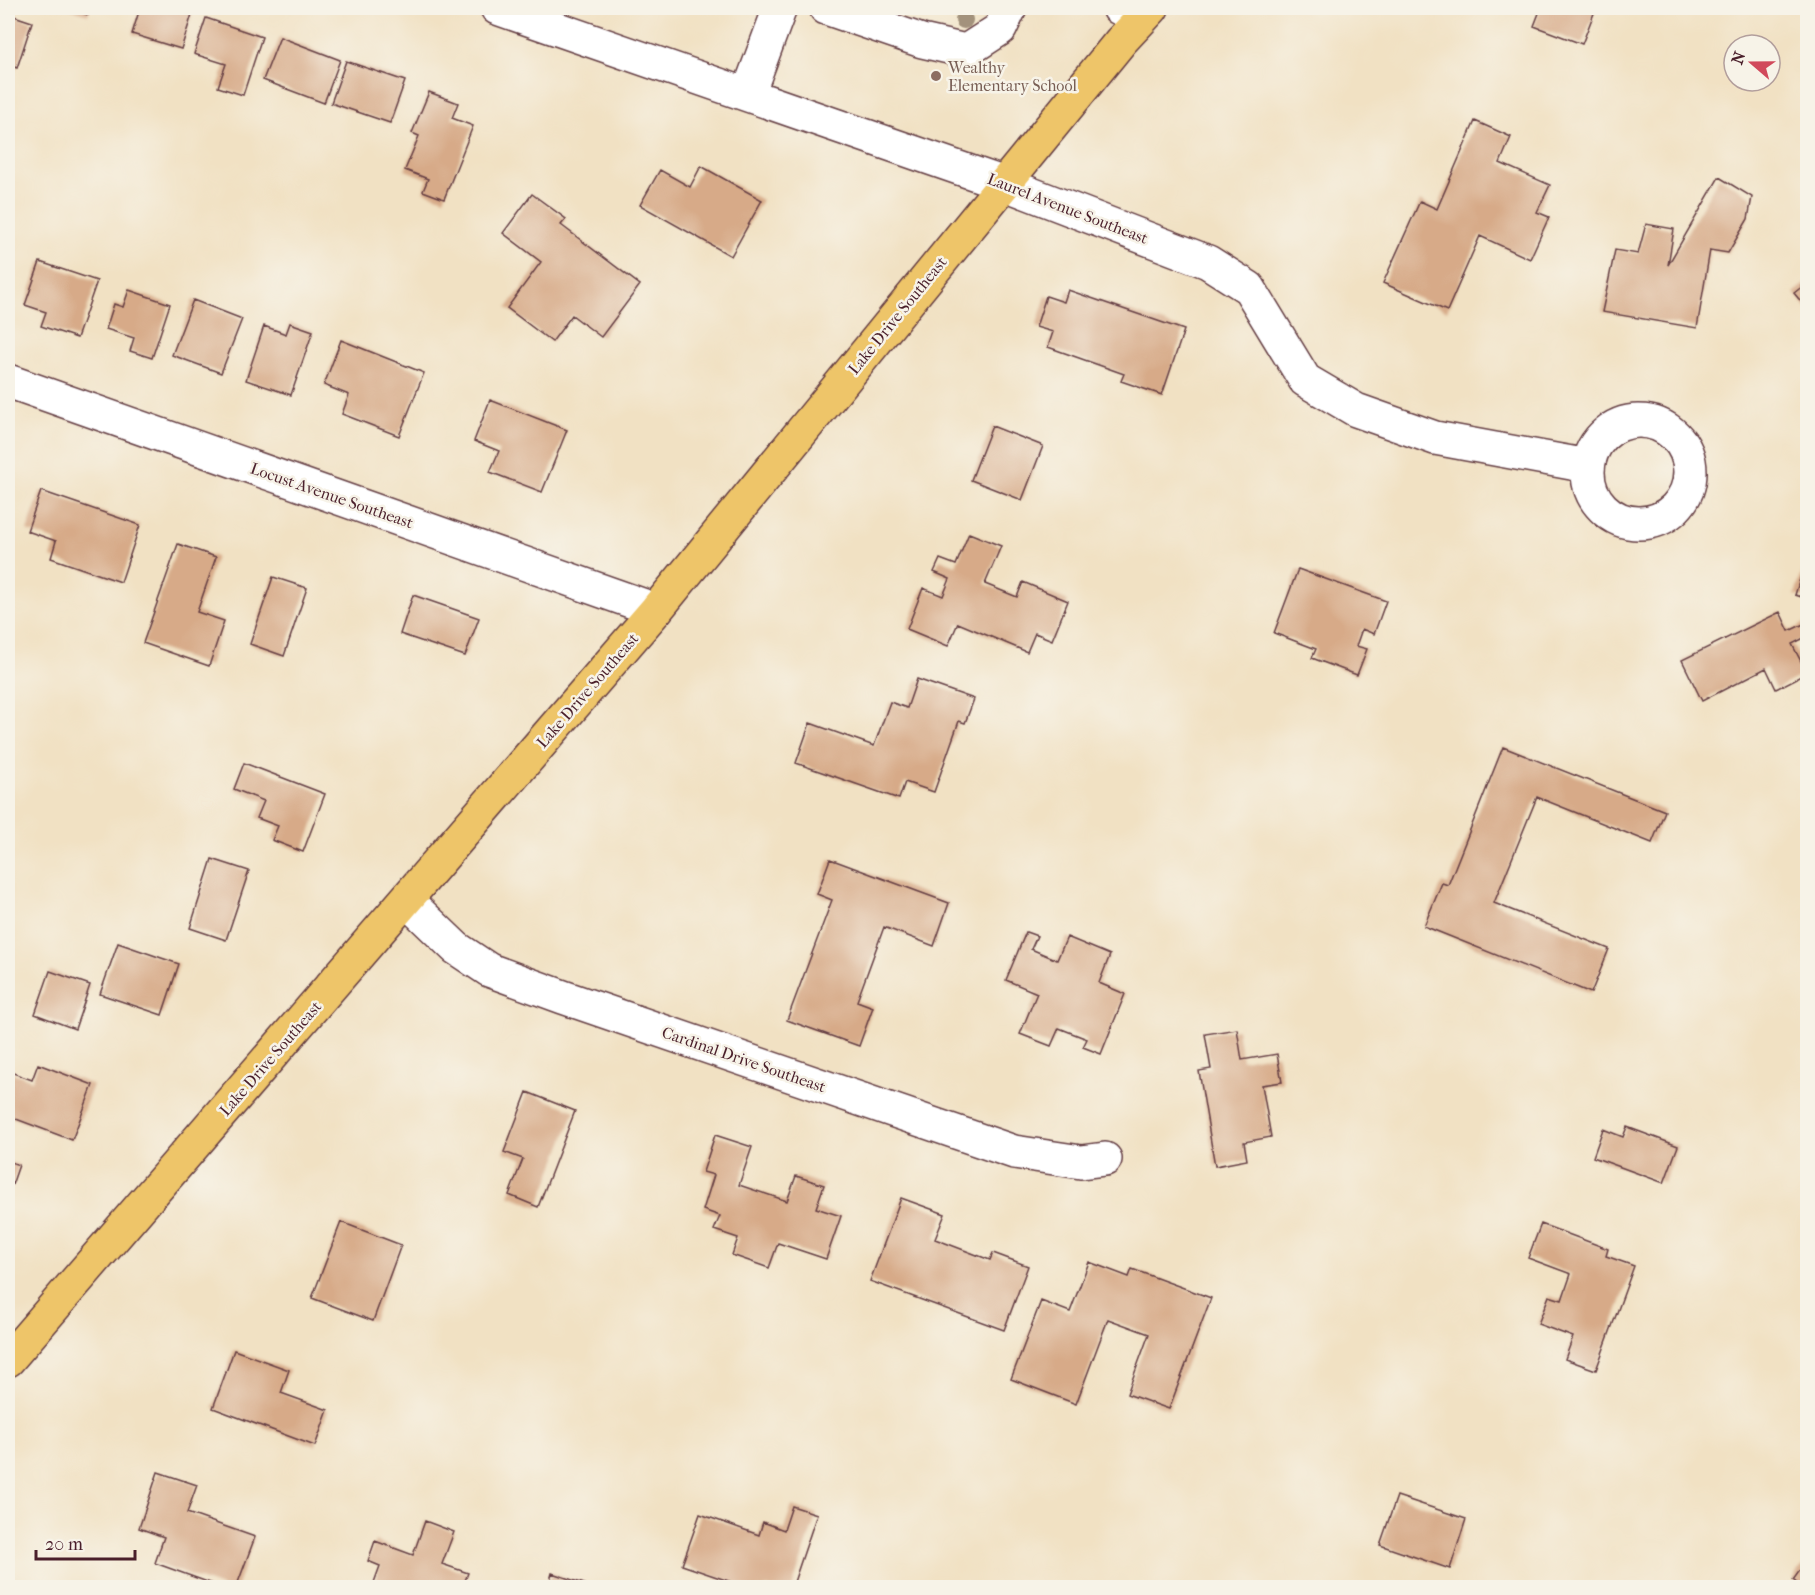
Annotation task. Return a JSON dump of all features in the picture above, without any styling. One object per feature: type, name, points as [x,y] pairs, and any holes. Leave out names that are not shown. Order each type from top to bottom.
[{"type":"main road","name":"Lake Drive Southeast","points":[[8,1360],[656,610],[1005,184],[1138,11]]},
{"type":"street","name":"Laurel Avenue Southeast","points":[[496,8],[1005,184],[1208,262],[1249,288],[1305,380],[1356,410],[1435,438],[1588,466]]},
{"type":"street","points":[[748,94],[780,8]]},
{"type":"street","points":[[826,8],[922,40],[966,51],[1000,29],[1010,8]]},
{"type":"street","name":"Locust Avenue Southeast","points":[[8,381],[656,610]]},
{"type":"street","name":"Cardinal Drive Southeast","points":[[406,901],[456,948],[500,974],[1014,1152],[1081,1162],[1105,1159]]},
{"type":"building","points":[[68,8],[90,8],[88,15]]},
{"type":"building","points":[[140,8],[194,8],[181,49],[132,34]]},
{"type":"building","points":[[1541,8],[1596,8],[1582,44],[1534,26]]},
{"type":"building","points":[[8,14],[32,22],[17,68],[8,65]]},
{"type":"building","points":[[206,18],[262,37],[243,95],[218,87],[226,64],[194,54]]},
{"type":"building","points":[[280,37],[340,60],[324,103],[263,80]]},
{"type":"building","points":[[346,61],[405,81],[390,123],[331,103]]},
{"type":"building","points":[[429,92],[458,103],[452,118],[473,126],[444,199],[423,191],[428,179],[405,170],[419,136],[412,133]]},
{"type":"building","points":[[1475,121],[1511,137],[1500,163],[1550,185],[1537,212],[1549,217],[1530,259],[1480,236],[1447,311],[1383,283],[1420,201],[1437,209]]},
{"type":"building","points":[[701,166],[762,200],[731,256],[640,205],[660,170],[690,187]]},
{"type":"building","points":[[1719,177],[1752,197],[1748,219],[1728,253],[1710,250],[1697,328],[1602,312],[1615,250],[1638,254],[1646,224],[1674,229],[1668,265]]},
{"type":"building","points":[[532,194],[566,219],[561,225],[640,285],[601,337],[572,315],[552,342],[507,308],[541,262],[503,233]]},
{"type":"building","points":[[40,262],[97,281],[77,338],[41,326],[46,312],[25,305]]},
{"type":"building","points":[[1808,282],[1808,310],[1794,293]]},
{"type":"building","points":[[129,290],[170,304],[152,358],[130,351],[134,338],[106,329],[114,304],[123,307]]},
{"type":"building","points":[[1068,290],[1184,330],[1162,395],[1121,381],[1124,374],[1048,347],[1053,332],[1036,327],[1046,296],[1064,302]]},
{"type":"building","points":[[193,300],[242,319],[221,373],[172,355]]},
{"type":"building","points":[[290,323],[313,331],[291,395],[246,380],[264,326],[286,334]]},
{"type":"building","points":[[341,340],[424,373],[399,436],[342,414],[349,395],[324,385]]},
{"type":"building","points":[[490,400],[567,430],[542,492],[490,472],[499,451],[474,441]]},
{"type":"building","points":[[992,426],[1043,446],[1022,500],[971,480]]},
{"type":"building","points":[[41,491],[140,525],[121,582],[51,558],[56,541],[27,531]]},
{"type":"building","points":[[969,533],[1001,546],[985,584],[1017,597],[1023,582],[1068,601],[1052,640],[1035,633],[1027,652],[958,623],[948,646],[907,629],[923,588],[943,596],[950,579],[934,572],[940,559],[956,565]]},
{"type":"building","points":[[178,544],[216,557],[197,612],[224,621],[209,666],[143,643]]},
{"type":"building","points":[[1808,557],[1808,599],[1795,595]]},
{"type":"building","points":[[1298,569],[1386,601],[1374,634],[1362,629],[1356,646],[1367,649],[1357,675],[1312,658],[1316,649],[1274,633]]},
{"type":"building","points":[[273,577],[307,588],[284,656],[250,644]]},
{"type":"building","points":[[413,595],[479,618],[465,656],[400,634]]},
{"type":"building","points":[[1780,612],[1789,631],[1808,622],[1808,636],[1792,644],[1807,673],[1776,689],[1766,668],[1702,701],[1682,660]]},
{"type":"building","points":[[917,679],[974,699],[965,723],[959,721],[934,792],[905,782],[899,799],[796,763],[810,723],[874,746],[890,702],[907,708]]},
{"type":"building","points":[[1503,747],[1665,811],[1652,843],[1537,797],[1494,903],[1609,949],[1591,993],[1424,926],[1442,883],[1448,885]]},
{"type":"building","points":[[244,763],[325,794],[303,852],[272,840],[278,826],[257,818],[264,801],[234,789]]},
{"type":"building","points":[[212,859],[249,871],[226,940],[190,928]]},
{"type":"building","points":[[830,859],[949,903],[934,946],[884,927],[857,1001],[873,1007],[859,1046],[787,1020],[832,900],[817,894]]},
{"type":"building","points":[[1026,932],[1037,936],[1031,949],[1057,960],[1067,937],[1110,955],[1099,983],[1125,994],[1101,1054],[1083,1047],[1087,1039],[1059,1028],[1051,1046],[1020,1034],[1037,993],[1006,980]]},
{"type":"building","points":[[118,943],[179,964],[162,1015],[100,994]]},
{"type":"building","points":[[50,971],[90,985],[75,1029],[35,1014]]},
{"type":"building","points":[[1237,1029],[1242,1060],[1277,1054],[1282,1082],[1262,1085],[1271,1137],[1244,1142],[1247,1160],[1215,1166],[1199,1071],[1211,1069],[1205,1034]]},
{"type":"building","points":[[38,1064],[93,1085],[72,1140],[8,1116],[8,1071],[32,1080]]},
{"type":"building","points":[[527,1092],[575,1111],[538,1207],[509,1195],[523,1159],[504,1152]]},
{"type":"building","points":[[1627,1127],[1678,1146],[1664,1183],[1593,1157],[1603,1129],[1623,1137]]},
{"type":"building","points":[[715,1135],[752,1147],[739,1185],[787,1201],[796,1176],[824,1185],[816,1208],[841,1216],[826,1259],[778,1243],[769,1268],[732,1255],[738,1238],[714,1230],[720,1216],[703,1210],[714,1175],[703,1172]]},
{"type":"building","points":[[8,1161],[19,1165],[12,1185],[8,1183]]},
{"type":"building","points":[[901,1198],[945,1214],[935,1239],[990,1260],[993,1253],[1028,1266],[1004,1330],[870,1281]]},
{"type":"building","points":[[341,1222],[401,1245],[373,1321],[312,1298]]},
{"type":"building","points":[[1541,1224],[1608,1249],[1606,1256],[1634,1266],[1596,1370],[1565,1359],[1573,1337],[1538,1324],[1549,1296],[1562,1300],[1571,1274],[1528,1258]]},
{"type":"building","points":[[1089,1262],[1129,1277],[1132,1269],[1211,1298],[1169,1409],[1127,1394],[1149,1334],[1108,1319],[1076,1404],[1011,1379],[1041,1301],[1070,1312]]},
{"type":"building","points":[[234,1350],[289,1370],[281,1393],[328,1410],[315,1446],[213,1408]]},
{"type":"building","points":[[158,1472],[197,1485],[187,1513],[255,1537],[236,1588],[224,1588],[155,1563],[164,1537],[139,1528]]},
{"type":"building","points":[[1397,1496],[1466,1519],[1450,1569],[1380,1545]]},
{"type":"building","points":[[792,1506],[817,1514],[792,1588],[749,1588],[682,1565],[700,1514],[759,1535],[763,1522],[784,1530]]},
{"type":"building","points":[[425,1521],[454,1532],[442,1564],[468,1573],[462,1588],[372,1588],[380,1566],[368,1561],[375,1541],[413,1555]]},
{"type":"building","points":[[1808,1559],[1808,1588],[1803,1588],[1793,1580]]},
{"type":"building","points":[[552,1573],[593,1587],[593,1588],[548,1588]]},
{"type":"place","name":"Wealthy Elementary School","points":[[936,76]]}]
